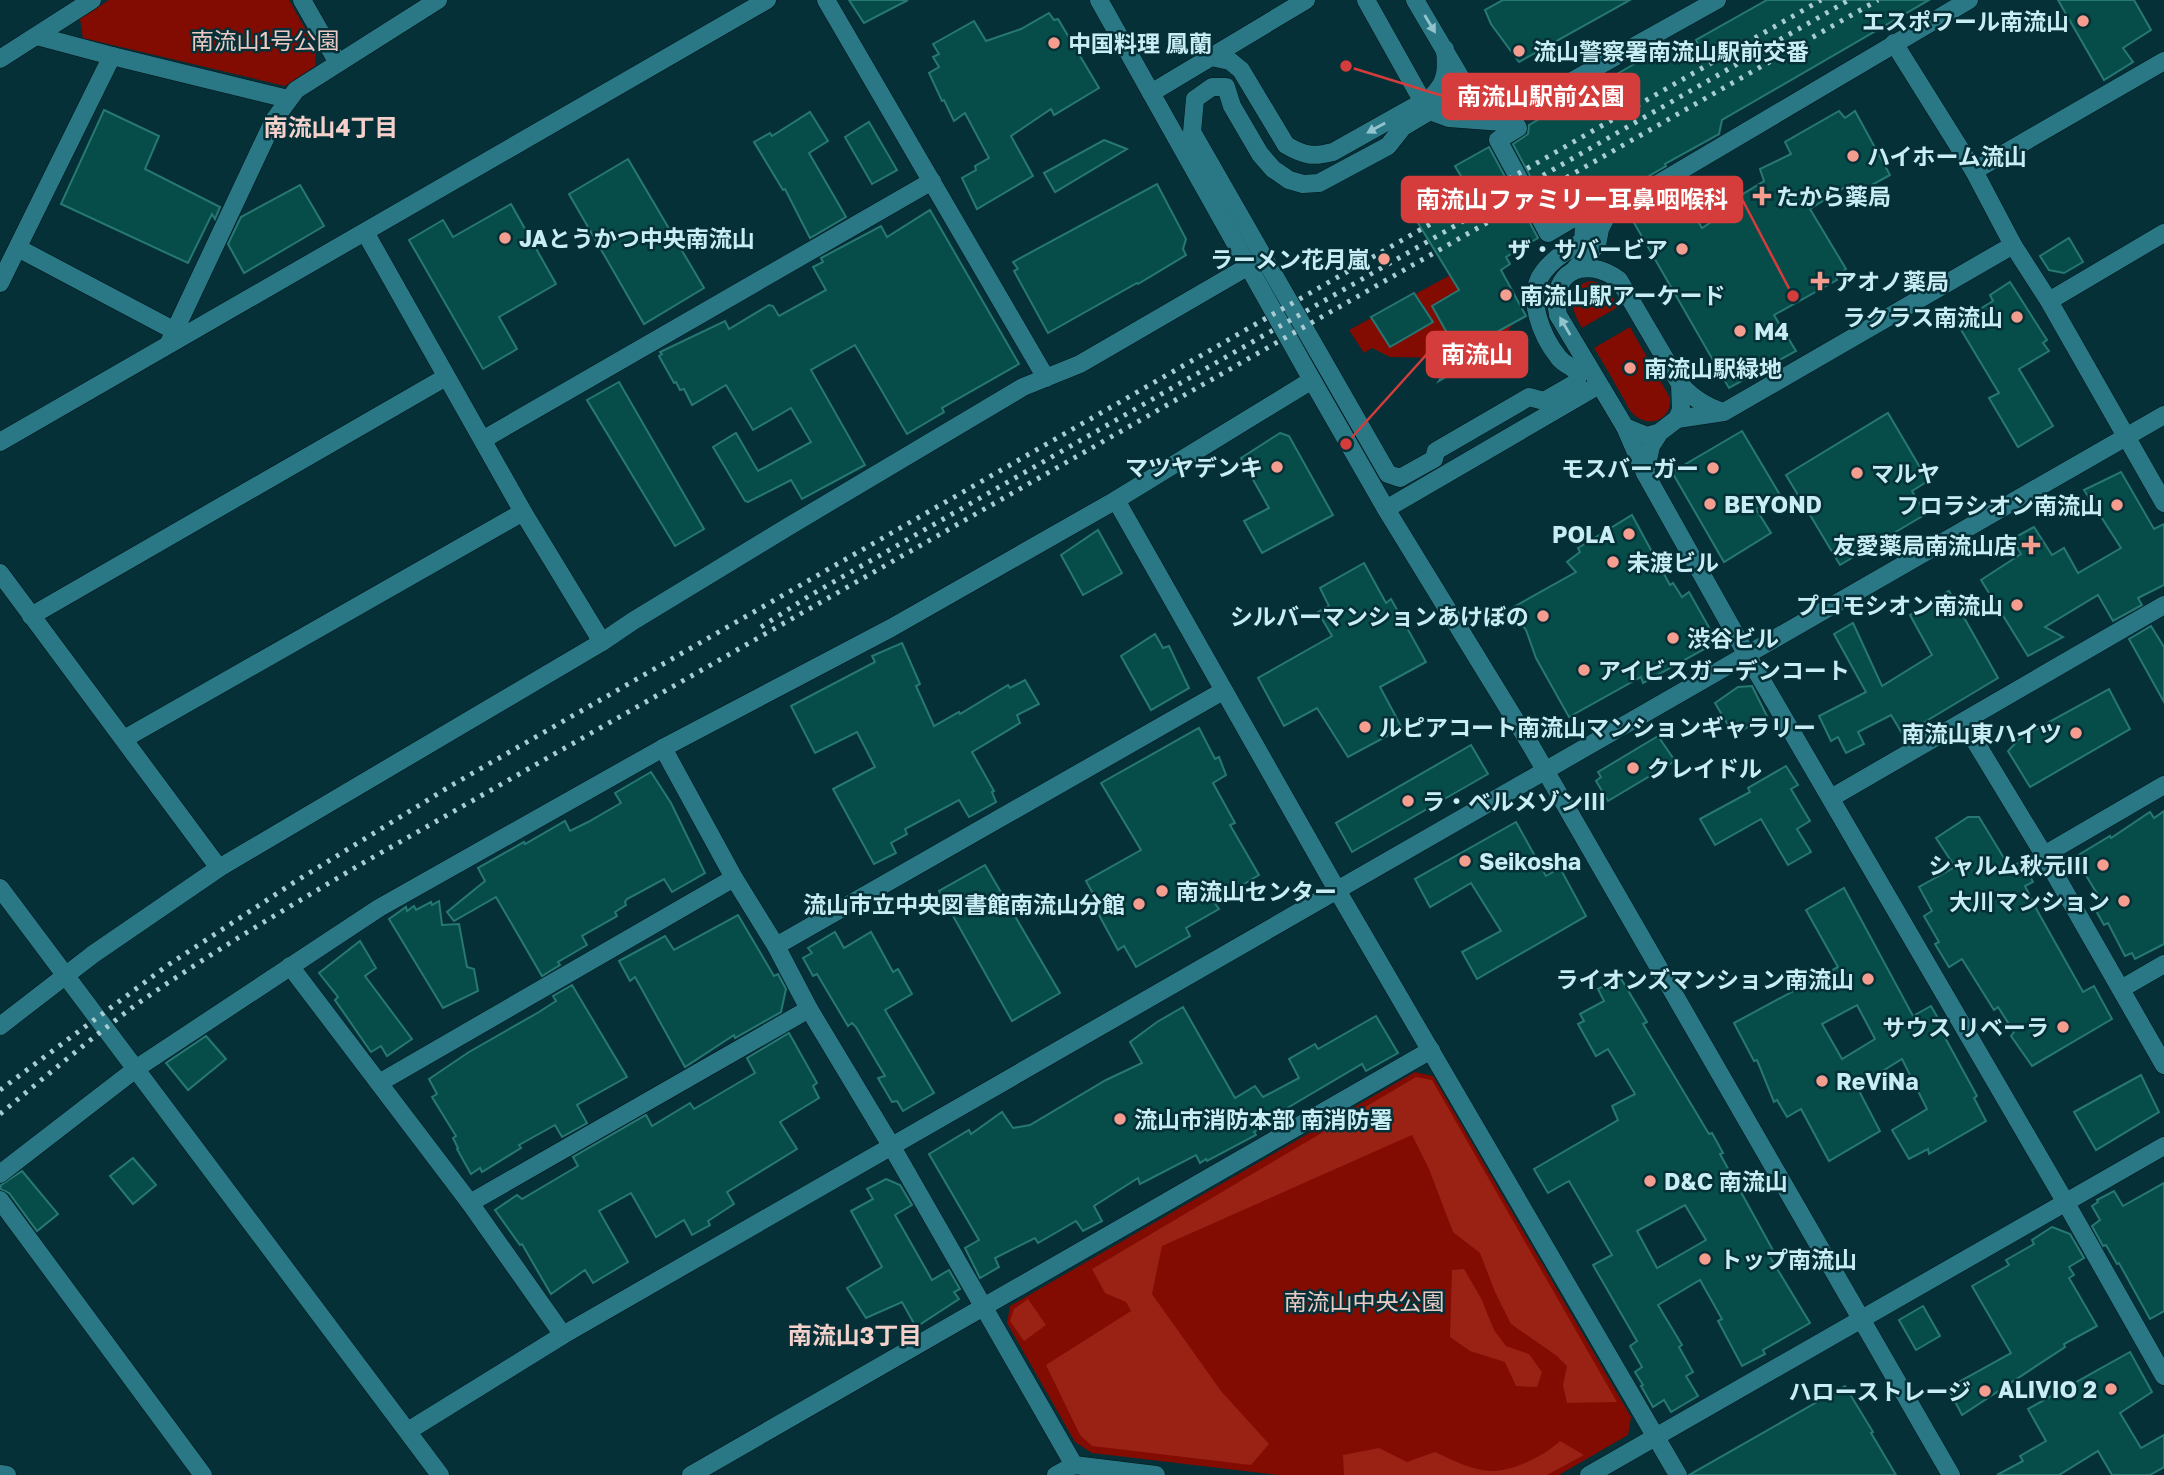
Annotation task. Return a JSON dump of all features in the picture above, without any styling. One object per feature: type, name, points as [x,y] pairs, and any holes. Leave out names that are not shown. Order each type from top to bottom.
[{"type":"street","points":[[0,59],[92,0]]},
{"type":"street","points":[[302,0],[338,63]]},
{"type":"street","points":[[172,337],[274,120],[288,99],[296,90],[438,0]]},
{"type":"street","points":[[0,442],[172,337],[365,232],[767,0]]},
{"type":"street","points":[[826,0],[1046,379]]},
{"type":"street","points":[[1099,0],[1312,380],[1545,771],[1951,1475]]},
{"type":"street","points":[[1151,93],[1306,0]]},
{"type":"street","points":[[1366,0],[1427,99],[1467,106],[1519,105],[1536,101],[1717,0]]},
{"type":"street","points":[[1415,0],[1468,90],[1477,97],[1519,105]]},
{"type":"street","points":[[1969,0],[1617,208],[1606,217],[1597,245],[1562,281],[1555,300],[1558,315],[1625,427],[1645,473],[1747,655],[2164,1376]]},
{"type":"street","points":[[1241,70],[1241,46],[1248,34]]},
{"type":"street","points":[[37,36],[288,99]]},
{"type":"street","points":[[1895,43],[1974,171],[2013,245],[2049,301],[2164,503]]},
{"type":"street","points":[[1211,57],[1230,61],[1241,70],[1286,145],[1315,156],[1333,152],[1427,99],[1442,87],[1447,68],[1445,49]]},
{"type":"street","points":[[0,283],[112,56]]},
{"type":"street","points":[[1974,171],[2164,61]]},
{"type":"street","points":[[1226,87],[1232,106],[1260,154],[1273,169],[1289,180],[1303,184],[1319,183],[1388,146],[1403,127],[1430,111],[1448,118],[1516,123],[1518,128],[1498,140],[1549,233],[1592,207],[1589,212],[1583,241],[1562,254],[1543,272],[1535,305],[1537,320],[1560,360],[1575,368],[1578,374],[1577,382],[1544,401],[1529,397],[1436,451],[1434,459],[1400,478],[1395,477],[1388,474],[1192,132],[1195,99],[1212,88],[1226,87]]},
{"type":"street","points":[[484,439],[932,181]]},
{"type":"street","points":[[365,232],[523,512],[602,642]]},
{"type":"street","points":[[2049,301],[2164,233]]},
{"type":"street","points":[[1597,245],[1680,384],[1692,397],[1724,412]]},
{"type":"street","points":[[1645,473],[1651,446],[1660,432],[1677,419],[1724,412],[2013,245]]},
{"type":"street","points":[[18,248],[172,337]]},
{"type":"street","points":[[0,1026],[64,976],[219,869],[602,642],[734,559],[1023,387],[1080,364],[1247,267]]},
{"type":"street","points":[[1572,272],[1584,267],[1594,267],[1619,280]]},
{"type":"street","points":[[31,616],[446,377]]},
{"type":"street","points":[[0,1174],[137,1068],[379,908],[663,748],[891,628],[1116,500],[1312,380]]},
{"type":"street","points":[[1677,419],[1682,398],[1680,384]]},
{"type":"street","points":[[1387,509],[1599,385]]},
{"type":"street","points":[[408,1431],[564,1335],[2164,415]]},
{"type":"street","points":[[1625,427],[1647,436],[1660,432]]},
{"type":"street","points":[[1116,500],[1337,890],[1678,1475]]},
{"type":"street","points":[[124,740],[523,512]]},
{"type":"street","points":[[0,573],[219,869]]},
{"type":"street","points":[[1831,798],[2164,605]]},
{"type":"street","points":[[776,946],[1223,691]]},
{"type":"street","points":[[1964,723],[2164,1065]]},
{"type":"street","points":[[663,748],[809,1009],[892,1147],[1074,1465]]},
{"type":"street","points":[[2043,855],[2164,785]]},
{"type":"street","points":[[379,1083],[734,878]]},
{"type":"street","points":[[0,888],[440,1475]]},
{"type":"street","points":[[2121,989],[2164,964]]},
{"type":"street","points":[[290,966],[470,1203],[564,1335]]},
{"type":"street","points":[[470,1203],[809,1009]]},
{"type":"street","points":[[691,1475],[1431,1050]]},
{"type":"street","points":[[1590,1475],[2164,1146]]},
{"type":"street","points":[[0,1200],[202,1475]]},
{"type":"street","points":[[1056,1475],[1074,1465],[1156,1475]]},
{"type":"street","points":[[0,1474],[7,1475]]},
{"type":"green space","name":"南流山1号公園","points":[[109,0],[289,0],[316,48],[315,66],[285,86],[83,38],[80,19]]},
{"type":"green space","points":[[1478,260],[1458,353],[1451,364],[1443,358],[1390,357],[1372,348],[1364,353],[1349,330]]},
{"type":"green space","name":"南流山駅緑地","points":[[1591,281],[1605,287],[1618,307],[1582,328],[1573,307],[1573,293],[1582,284]]},
{"type":"green space","points":[[1513,324],[1501,340],[1484,355],[1477,343]]},
{"type":"green space","name":"南流山駅緑地","points":[[1630,327],[1670,398],[1667,412],[1658,420],[1646,421],[1633,414],[1594,348]]},
{"type":"green space","name":"南流山中央公園","points":[[1415,1072],[1433,1076],[1631,1417],[1628,1435],[1559,1475],[1279,1475],[1092,1453],[1075,1442],[1007,1323],[1010,1306]]},
{"type":"shaded area","points":[[1416,1077],[1432,1080],[1617,1402],[1567,1403],[1563,1385],[1567,1366],[1511,1324],[1480,1253],[1453,1232],[1429,1169],[1412,1135],[1162,1246],[1152,1294],[1221,1391],[1269,1444],[1251,1465],[1092,1446],[1080,1435],[1046,1365],[1131,1311],[1126,1302],[1105,1293],[1092,1269]]},
{"type":"shaded area","points":[[1464,1269],[1481,1298],[1494,1330],[1506,1346],[1529,1354],[1542,1372],[1537,1387],[1516,1386],[1505,1362],[1470,1351],[1450,1337],[1452,1270]]},
{"type":"shaded area","points":[[1028,1299],[1046,1325],[1024,1341],[1010,1321],[1014,1309]]},
{"type":"shaded area","points":[[1560,1441],[1584,1455],[1547,1475],[1344,1475],[1343,1455],[1379,1448],[1407,1462],[1435,1452],[1469,1467],[1500,1471],[1528,1462]]},
{"type":"building","points":[[849,0],[908,0],[864,23]]},
{"type":"building","points":[[1503,0],[1630,0],[1519,62],[1491,24],[1485,10]]},
{"type":"building","points":[[1767,0],[1929,0],[1722,120],[1719,134],[1618,194],[1616,191],[1601,200],[1587,197],[1552,217],[1513,144],[1528,134],[1529,125],[1667,45],[1703,54],[1696,40]]},
{"type":"building","points":[[2058,0],[2134,0],[2151,30],[2123,48],[2133,62],[2104,80]]},
{"type":"building","points":[[1049,13],[1054,20],[1058,19],[1099,88],[1054,115],[1051,109],[1011,136],[1033,176],[977,209],[962,178],[989,158],[965,113],[954,121],[944,100],[942,101],[929,73],[939,67],[933,57],[939,54],[933,44],[974,21],[986,41],[1021,29]]},
{"type":"building","points":[[104,110],[159,136],[145,169],[220,207],[215,219],[212,214],[188,263],[61,204]]},
{"type":"building","points":[[1839,111],[1845,118],[1855,111],[1890,175],[1850,197],[1845,187],[1810,209],[1846,269],[1835,277],[1837,280],[1774,315],[1796,351],[1729,388],[1629,214],[1677,186],[1702,228],[1732,208],[1730,202],[1764,181],[1760,169],[1791,154],[1785,142]]},
{"type":"building","points":[[810,112],[828,141],[809,153],[846,217],[810,238],[785,189],[783,190],[754,142],[770,133],[772,136]]},
{"type":"building","points":[[869,122],[897,170],[872,184],[845,137]]},
{"type":"building","points":[[1104,140],[1127,149],[1055,192],[1044,173]]},
{"type":"building","points":[[1489,147],[1538,238],[1506,257],[1510,264],[1501,270],[1526,316],[1477,343],[1484,355],[1439,381],[1457,351],[1432,306],[1459,290],[1415,218],[1467,186],[1455,166]]},
{"type":"building","points":[[628,159],[704,288],[644,324],[569,194]]},
{"type":"building","points":[[1157,184],[1186,239],[1183,249],[1186,255],[1048,333],[1014,271],[1018,269],[1013,262]]},
{"type":"building","points":[[300,185],[324,226],[244,273],[228,244],[241,217]]},
{"type":"building","points":[[511,204],[556,284],[499,317],[517,349],[483,369],[409,240],[443,220],[453,237]]},
{"type":"building","points":[[930,210],[1019,364],[942,408],[944,412],[907,434],[855,345],[811,370],[865,465],[802,499],[791,480],[748,502],[745,501],[713,447],[736,433],[758,471],[811,442],[791,408],[753,430],[726,385],[692,405],[684,389],[680,390],[676,382],[674,383],[659,356],[662,354],[660,352],[725,321],[729,329],[769,305],[773,306],[779,316],[826,290],[813,267],[823,262],[821,258],[881,226],[887,237]]},
{"type":"building","points":[[2069,238],[2083,262],[2064,273],[2049,270],[2040,256]]},
{"type":"building","points":[[2010,282],[2047,340],[2043,343],[2049,351],[2019,369],[2053,426],[2018,447],[1989,398],[1999,393],[1957,323],[1993,301],[1990,295]]},
{"type":"building","points":[[1414,293],[1433,322],[1390,347],[1371,317]]},
{"type":"building","points":[[619,382],[704,529],[675,546],[587,400]]},
{"type":"building","points":[[1888,413],[1928,481],[1912,491],[1926,514],[1840,565],[1786,475]]},
{"type":"building","points":[[1742,431],[1780,495],[1756,509],[1771,533],[1724,562],[1672,472]]},
{"type":"building","points":[[1280,433],[1289,436],[1333,515],[1262,553],[1244,521],[1269,508],[1241,458]]},
{"type":"building","points":[[2121,472],[2154,529],[2164,524],[2164,585],[2138,598],[2142,605],[2113,621],[2098,595],[2045,627],[2063,637],[2028,656],[1981,580],[2021,554],[2012,539],[2034,527],[2052,555],[2064,548],[2078,573],[2121,548],[2084,490]]},
{"type":"building","points":[[1632,515],[1670,585],[1673,583],[1682,597],[1689,592],[1711,631],[1710,646],[1643,683],[1641,677],[1569,717],[1536,658],[1526,630],[1510,609],[1576,572],[1567,562],[1580,552],[1578,548]]},
{"type":"building","points":[[1098,530],[1122,573],[1083,595],[1061,555]]},
{"type":"building","points":[[1364,563],[1386,603],[1391,599],[1426,662],[1380,687],[1402,728],[1348,757],[1317,708],[1284,726],[1258,678],[1332,636],[1318,612],[1329,606],[1320,588]]},
{"type":"building","points":[[1949,591],[1998,678],[1903,735],[1891,715],[1858,732],[1864,744],[1846,753],[1838,737],[1831,741],[1819,716],[1866,692],[1834,634],[1853,623],[1882,686],[1932,655],[1910,615]]},
{"type":"building","points":[[2151,626],[2164,647],[2164,702],[2129,639]]},
{"type":"building","points":[[1155,634],[1163,648],[1169,646],[1189,688],[1151,710],[1121,656]]},
{"type":"building","points":[[902,643],[920,684],[916,686],[934,726],[959,712],[960,714],[1008,685],[1010,688],[1025,680],[1039,704],[1017,715],[1020,723],[972,752],[994,791],[992,792],[996,802],[969,817],[959,800],[905,829],[907,834],[891,843],[896,853],[874,864],[833,789],[875,767],[857,732],[815,753],[791,706],[875,662],[872,656]]},
{"type":"building","points":[[1752,686],[1767,716],[1734,735],[1715,703],[1738,687]]},
{"type":"building","name":"南流山東ハイツ","points":[[2109,689],[2130,729],[2030,787],[2008,751],[2020,738]]},
{"type":"building","name":"南流山センター","points":[[1199,728],[1215,759],[1219,757],[1226,775],[1213,783],[1235,823],[1230,825],[1259,875],[1214,902],[1219,909],[1186,928],[1190,936],[1136,967],[1124,946],[1118,950],[1093,904],[1097,901],[1086,881],[1141,850],[1101,783]]},
{"type":"building","name":"クレイドル","points":[[1658,736],[1675,761],[1608,801],[1596,781],[1601,777],[1598,772]]},
{"type":"building","name":"ラ・ベルメゾンⅢ","points":[[1471,745],[1488,774],[1352,852],[1336,823]]},
{"type":"building","points":[[1786,766],[1798,785],[1791,789],[1810,821],[1797,829],[1811,852],[1788,865],[1761,819],[1715,845],[1700,819],[1750,792],[1748,788]]},
{"type":"building","points":[[651,772],[671,803],[705,873],[672,892],[664,879],[627,899],[626,905],[615,912],[617,916],[582,936],[587,945],[558,962],[560,965],[542,976],[496,897],[454,921],[447,912],[485,881],[478,868],[565,821],[570,831],[588,822],[621,803],[615,793]]},
{"type":"building","points":[[2164,811],[2164,944],[2135,959],[2132,953],[2125,956],[2108,923],[2104,925],[2094,907],[2102,902],[2075,857],[2110,836],[2111,838],[2150,812],[2154,818]]},
{"type":"building","points":[[1968,817],[1979,817],[2010,868],[2022,861],[2033,882],[2025,886],[2083,992],[2094,986],[2112,1019],[2032,1066],[2011,1036],[2014,1032],[1998,1007],[1994,1010],[1962,959],[1949,967],[1935,944],[1939,942],[1924,916],[1932,911],[1919,887],[1955,867],[1936,838]]},
{"type":"building","points":[[1516,822],[1546,876],[1560,868],[1586,916],[1477,979],[1462,952],[1501,931],[1471,883],[1430,907],[1415,879]]},
{"type":"building","points":[[985,865],[1060,993],[1012,1021],[939,891]]},
{"type":"building","points":[[1844,888],[1913,1016],[1931,1006],[1977,1096],[1974,1098],[1986,1121],[1929,1154],[1928,1149],[1909,1159],[1892,1130],[1927,1109],[1902,1059],[1857,1087],[1880,1131],[1829,1161],[1801,1109],[1787,1117],[1777,1100],[1774,1102],[1757,1060],[1754,1061],[1734,1023],[1838,967],[1806,910]],"holes":[[[1857,1005],[1875,1039],[1842,1059],[1822,1024]]]},
{"type":"building","points":[[439,901],[442,925],[459,924],[467,967],[474,969],[478,991],[443,1008],[389,919],[406,907],[407,911],[414,906],[416,910]]},
{"type":"building","points":[[738,915],[774,976],[778,974],[786,989],[781,1012],[735,1038],[734,1035],[685,1067],[635,977],[630,981],[619,961],[665,936],[674,950]]},
{"type":"building","points":[[835,932],[844,948],[871,932],[893,972],[898,969],[912,994],[885,1010],[934,1093],[903,1111],[897,1101],[892,1102],[878,1078],[885,1076],[856,1027],[852,1023],[848,1026],[817,974],[813,976],[803,958],[812,953],[808,948]]},
{"type":"building","points":[[360,941],[376,968],[365,976],[412,1039],[387,1056],[381,1046],[371,1052],[335,1000],[338,997],[319,973]]},
{"type":"building","points":[[1620,977],[1647,1022],[1643,1024],[1723,1153],[1720,1154],[1775,1254],[1770,1257],[1810,1323],[1763,1350],[1765,1354],[1742,1366],[1718,1321],[1722,1319],[1700,1280],[1658,1305],[1682,1345],[1679,1347],[1693,1372],[1686,1376],[1698,1396],[1671,1412],[1664,1400],[1653,1407],[1641,1386],[1643,1385],[1635,1372],[1642,1367],[1630,1346],[1637,1341],[1593,1265],[1612,1255],[1569,1181],[1548,1193],[1534,1169],[1618,1120],[1612,1106],[1635,1094],[1608,1049],[1596,1056],[1578,1024],[1584,1021],[1580,1014],[1604,1001],[1598,989]],"holes":[[[1685,1205],[1706,1240],[1657,1268],[1637,1231]]]},
{"type":"building","points":[[572,985],[627,1077],[577,1105],[587,1123],[562,1137],[555,1125],[519,1145],[521,1148],[482,1172],[480,1168],[471,1174],[457,1149],[453,1138],[456,1136],[432,1097],[437,1094],[429,1079],[556,1001],[553,996]]},
{"type":"building","points":[[1183,1007],[1235,1098],[1255,1086],[1263,1097],[1299,1078],[1289,1059],[1315,1044],[1318,1049],[1376,1016],[1398,1053],[1366,1071],[1362,1064],[1286,1109],[1287,1112],[1254,1132],[1256,1135],[1207,1161],[1206,1159],[1200,1163],[1196,1155],[1140,1184],[1138,1178],[1094,1206],[1102,1221],[1083,1231],[1076,1221],[1038,1243],[1035,1238],[995,1258],[999,1267],[980,1278],[965,1248],[979,1240],[929,1154],[969,1130],[971,1134],[1002,1112],[1013,1128],[1030,1125],[1106,1080],[1142,1063],[1130,1042]]},
{"type":"building","points":[[789,1033],[817,1083],[813,1086],[819,1098],[780,1122],[797,1149],[727,1192],[734,1204],[708,1221],[710,1225],[692,1235],[684,1220],[656,1237],[631,1193],[599,1211],[628,1262],[593,1283],[585,1270],[551,1294],[522,1244],[520,1245],[495,1210],[517,1195],[522,1199],[578,1166],[573,1157],[646,1115],[652,1126],[690,1103],[694,1109],[755,1073],[747,1058]]},
{"type":"building","points":[[206,1036],[226,1059],[188,1090],[166,1063]]},
{"type":"building","points":[[2141,1075],[2159,1112],[2096,1150],[2074,1112]]},
{"type":"building","points":[[133,1158],[156,1185],[133,1204],[110,1176]]},
{"type":"building","points":[[22,1171],[58,1214],[37,1231],[9,1193],[0,1189],[1,1185]]},
{"type":"building","points":[[886,1179],[900,1185],[912,1205],[895,1215],[932,1280],[949,1270],[960,1289],[954,1292],[959,1299],[916,1327],[902,1302],[866,1318],[847,1288],[882,1267],[851,1211],[873,1199],[867,1189]]},
{"type":"building","points":[[2164,1183],[2164,1311],[2150,1319],[2119,1263],[2117,1264],[2106,1245],[2103,1246],[2092,1226],[2100,1220],[2092,1206],[2097,1200],[2114,1191],[2123,1206]]},
{"type":"building","points":[[2052,1227],[2070,1234],[2084,1258],[2069,1267],[2074,1275],[2069,1278],[2097,1326],[2064,1344],[2065,1347],[1962,1415],[1948,1388],[2011,1353],[1972,1286],[2009,1265],[2006,1260],[2034,1244],[2032,1240]]},
{"type":"building","points":[[1923,1306],[1940,1336],[1916,1350],[1899,1320]]},
{"type":"building","points":[[2130,1352],[2152,1392],[2120,1413],[2141,1448],[2164,1435],[2164,1467],[2150,1475],[2112,1475],[2098,1451],[2059,1475],[1997,1475],[2023,1461],[2020,1456],[2046,1441],[2028,1409]]},
{"type":"building","points":[[1845,1386],[1896,1475],[1689,1475]]},
{"type":"railway","points":[[0,1090],[168,965],[293,883],[452,785],[1821,0]]},
{"type":"railway","points":[[761,627],[809,596],[1849,0]]},
{"type":"railway","points":[[0,1114],[137,1004],[334,880],[1878,0]]},
{"type":"place","name":"エスポワール南流山","points":[[2083,21]]},
{"type":"place","name":"中国料理 鳳蘭","points":[[1054,43]]},
{"type":"place","name":"流山警察署南流山駅前交番","points":[[1519,51]]},
{"type":"place","name":"南流山駅前公園","points":[[1346,66]]},
{"type":"place","name":"ハイホーム流山","points":[[1853,156]]},
{"type":"place","name":"たから薬局","points":[[1762,196]]},
{"type":"place","name":"JAとうかつ中央南流山","points":[[505,238]]},
{"type":"place","name":"ザ・サバービア","points":[[1682,249]]},
{"type":"place","name":"ラーメン花月嵐","points":[[1384,259]]},
{"type":"place","name":"アオノ薬局","points":[[1820,281]]},
{"type":"place","name":"南流山駅アーケード","points":[[1506,295]]},
{"type":"place","name":"南流山ファミリー耳鼻咽喉科","points":[[1793,296]]},
{"type":"place","name":"ラクラス南流山","points":[[2017,317]]},
{"type":"place","name":"M4","points":[[1740,331]]},
{"type":"place","name":"南流山駅緑地","points":[[1630,368]]},
{"type":"place","name":"南流山","points":[[1346,444]]},
{"type":"place","name":"マツヤデンキ","points":[[1277,467]]},
{"type":"place","name":"モスバーガー","points":[[1713,468]]},
{"type":"place","name":"マルヤ","points":[[1857,473]]},
{"type":"place","name":"BEYOND","points":[[1710,504]]},
{"type":"place","name":"フロラシオン南流山","points":[[2117,505]]},
{"type":"place","name":"POLA","points":[[1629,534]]},
{"type":"place","name":"友愛薬局南流山店","points":[[2031,545]]},
{"type":"place","name":"未渡ビル","points":[[1613,562]]},
{"type":"place","name":"プロモシオン南流山","points":[[2017,605]]},
{"type":"place","name":"シルバーマンションあけぼの","points":[[1543,616]]},
{"type":"place","name":"渋谷ビル","points":[[1673,638]]},
{"type":"place","name":"アイビスガーデンコート","points":[[1584,670]]},
{"type":"place","name":"ルピアコート南流山マンションギャラリー","points":[[1365,727]]},
{"type":"place","name":"南流山東ハイツ","points":[[2076,733]]},
{"type":"place","name":"クレイドル","points":[[1633,768]]},
{"type":"place","name":"ラ・ベルメゾンⅢ","points":[[1408,801]]},
{"type":"place","name":"Seikosha","points":[[1465,861]]},
{"type":"place","name":"シャルム秋元Ⅲ","points":[[2103,865]]},
{"type":"place","name":"南流山センター","points":[[1162,891]]},
{"type":"place","name":"大川マンション","points":[[2124,901]]},
{"type":"place","name":"流山市立中央図書館南流山分館","points":[[1139,904]]},
{"type":"place","name":"ライオンズマンション南流山","points":[[1868,979]]},
{"type":"place","name":"サウス リベーラ","points":[[2063,1027]]},
{"type":"place","name":"ReViNa","points":[[1822,1081]]},
{"type":"place","name":"流山市消防本部 南消防署","points":[[1120,1119]]},
{"type":"place","name":"D&C 南流山","points":[[1650,1181]]},
{"type":"place","name":"トップ南流山","points":[[1705,1259]]},
{"type":"place","name":"ALIVIO 2","points":[[2111,1389]]},
{"type":"place","name":"ハローストレージ","points":[[1985,1391]]},
{"type":"district","name":"南流山4丁目","points":[[331,126]]},
{"type":"district","name":"南流山3丁目","points":[[855,1334]]}]
